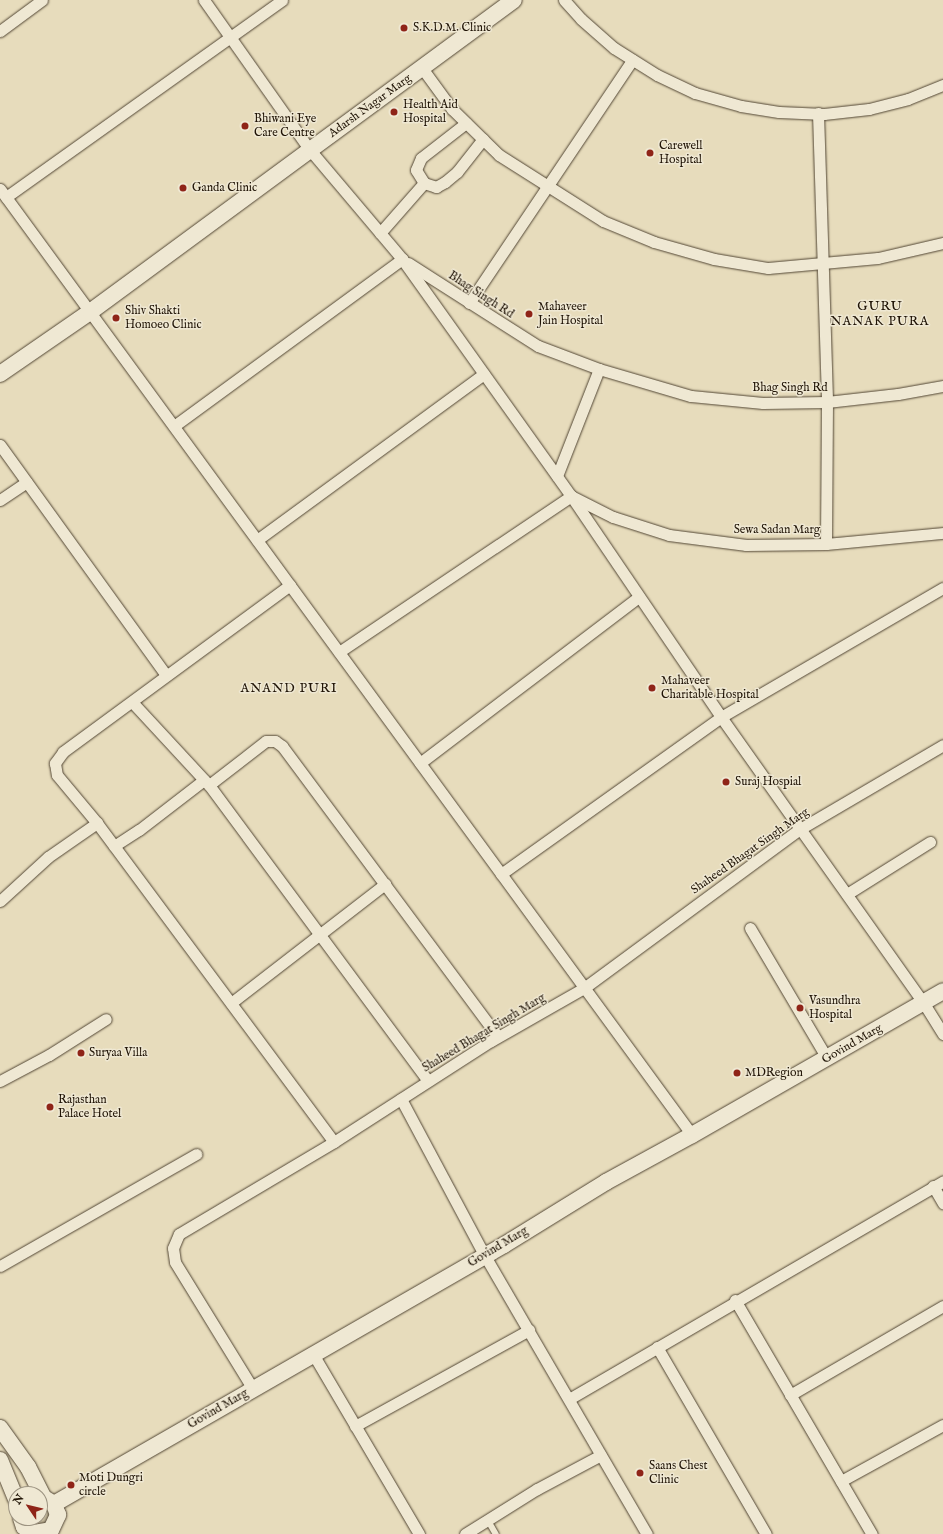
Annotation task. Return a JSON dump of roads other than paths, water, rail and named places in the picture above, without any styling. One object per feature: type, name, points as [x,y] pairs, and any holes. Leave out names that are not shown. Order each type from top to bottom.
[{"type":"street","points":[[0,31],[42,0]]},
{"type":"street","points":[[204,0],[231,36],[310,150],[402,259],[571,496],[638,597],[923,1002],[943,1034]]},
{"type":"street","points":[[282,0],[3,193],[692,1135]]},
{"type":"street","name":"Adarsh Nagar Marg","points":[[0,374],[90,312],[514,0]]},
{"type":"street","points":[[564,0],[581,19],[614,48],[657,76],[695,93],[741,106],[779,112],[818,113],[868,109],[908,99],[943,85]]},
{"type":"street","points":[[468,303],[632,60]]},
{"type":"street","points":[[422,68],[466,123],[499,155],[547,187],[603,221],[654,242],[707,257],[768,268],[878,258],[943,243]]},
{"type":"street","points":[[818,113],[828,402],[826,544]]},
{"type":"street","points":[[466,123],[421,158],[416,170],[424,183],[436,187],[445,182],[457,172],[482,139]]},
{"type":"street","points":[[380,233],[424,183]]},
{"type":"street","points":[[174,426],[402,259]]},
{"type":"street","name":"Bhag Singh Rd","points":[[402,259],[468,303],[538,346],[599,369],[691,396],[763,403],[828,402],[898,394],[943,386]]},
{"type":"street","points":[[557,476],[599,369]]},
{"type":"street","points":[[257,540],[484,374]]},
{"type":"street","points":[[0,445],[166,675]]},
{"type":"street","points":[[0,500],[27,482]]},
{"type":"street","points":[[339,652],[571,496]]},
{"type":"street","name":"Sewa Sadan Marg","points":[[571,496],[613,517],[669,535],[746,545],[826,544],[943,533]]},
{"type":"street","points":[[290,586],[166,675],[133,703],[63,752],[55,763],[57,775],[114,846],[334,1142]]},
{"type":"street","points":[[501,874],[721,717],[943,588]]},
{"type":"street","points":[[420,763],[638,597]]},
{"type":"street","points":[[133,703],[207,783],[428,1081]]},
{"type":"street","points":[[114,846],[266,741],[275,741],[282,746],[498,1037]]},
{"type":"street","name":"Shaheed Bhagat Singh Marg","points":[[253,1389],[175,1262],[173,1248],[179,1234],[334,1142],[498,1037],[584,988],[800,829],[943,745]]},
{"type":"street","points":[[0,901],[48,857],[96,823]]},
{"type":"street","points":[[846,894],[930,842]]},
{"type":"street","points":[[231,1003],[385,884]]},
{"type":"street","points":[[750,928],[827,1058]]},
{"type":"street","name":"Govind Marg","points":[[48,1499],[253,1389],[485,1256],[606,1182],[692,1135],[943,991]]},
{"type":"street","points":[[0,1081],[49,1055],[106,1019]]},
{"type":"street","points":[[401,1099],[485,1256],[647,1534]]},
{"type":"street","points":[[0,1266],[196,1154]]},
{"type":"street","points":[[569,1399],[735,1300],[938,1183],[943,1203]]},
{"type":"street","points":[[735,1300],[872,1534]]},
{"type":"street","points":[[790,1395],[943,1306]]},
{"type":"street","points":[[355,1426],[529,1330]]},
{"type":"street","points":[[657,1347],[766,1534]]},
{"type":"street","points":[[313,1354],[419,1534]]},
{"type":"street","points":[[840,1481],[943,1425]]},
{"type":"street","points":[[0,1428],[28,1467],[38,1486]]},
{"type":"street","points":[[465,1534],[537,1489],[602,1455]]},
{"type":"street","points":[[0,1460],[11,1486]]},
{"type":"street","points":[[23,1526],[34,1533],[46,1533],[57,1520],[48,1504]]},
{"type":"lane","points":[[488,1520],[496,1534]]},
{"type":"place","name":"S.K.D.M. Clinic","points":[[404,28]]},
{"type":"place","name":"Health Aid Hospital","points":[[394,112]]},
{"type":"place","name":"Bhiwani Eye Care Centre","points":[[245,126]]},
{"type":"place","name":"Carewell Hospital","points":[[650,153]]},
{"type":"place","name":"Ganda Clinic","points":[[183,188]]},
{"type":"place","name":"Mahaveer Jain Hospital","points":[[529,314]]},
{"type":"place","name":"Shiv Shakti Homoeo Clinic","points":[[116,318]]},
{"type":"place","name":"Mahaveer Charitable Hospital","points":[[652,688]]},
{"type":"place","name":"Suraj Hospial","points":[[726,782]]},
{"type":"place","name":"Vasundhra Hospital","points":[[800,1008]]},
{"type":"place","name":"Suryaa Villa","points":[[81,1053]]},
{"type":"place","name":"MDRegion","points":[[737,1073]]},
{"type":"place","name":"Rajasthan Palace Hotel","points":[[50,1107]]},
{"type":"place","name":"Saans Chest Clinic","points":[[640,1473]]},
{"type":"place","name":"Moti Dungri circle","points":[[71,1485]]},
{"type":"district","name":"GURU NANAK PURA","points":[[880,316]]},
{"type":"district","name":"ANAND PURI","points":[[289,689]]}]
